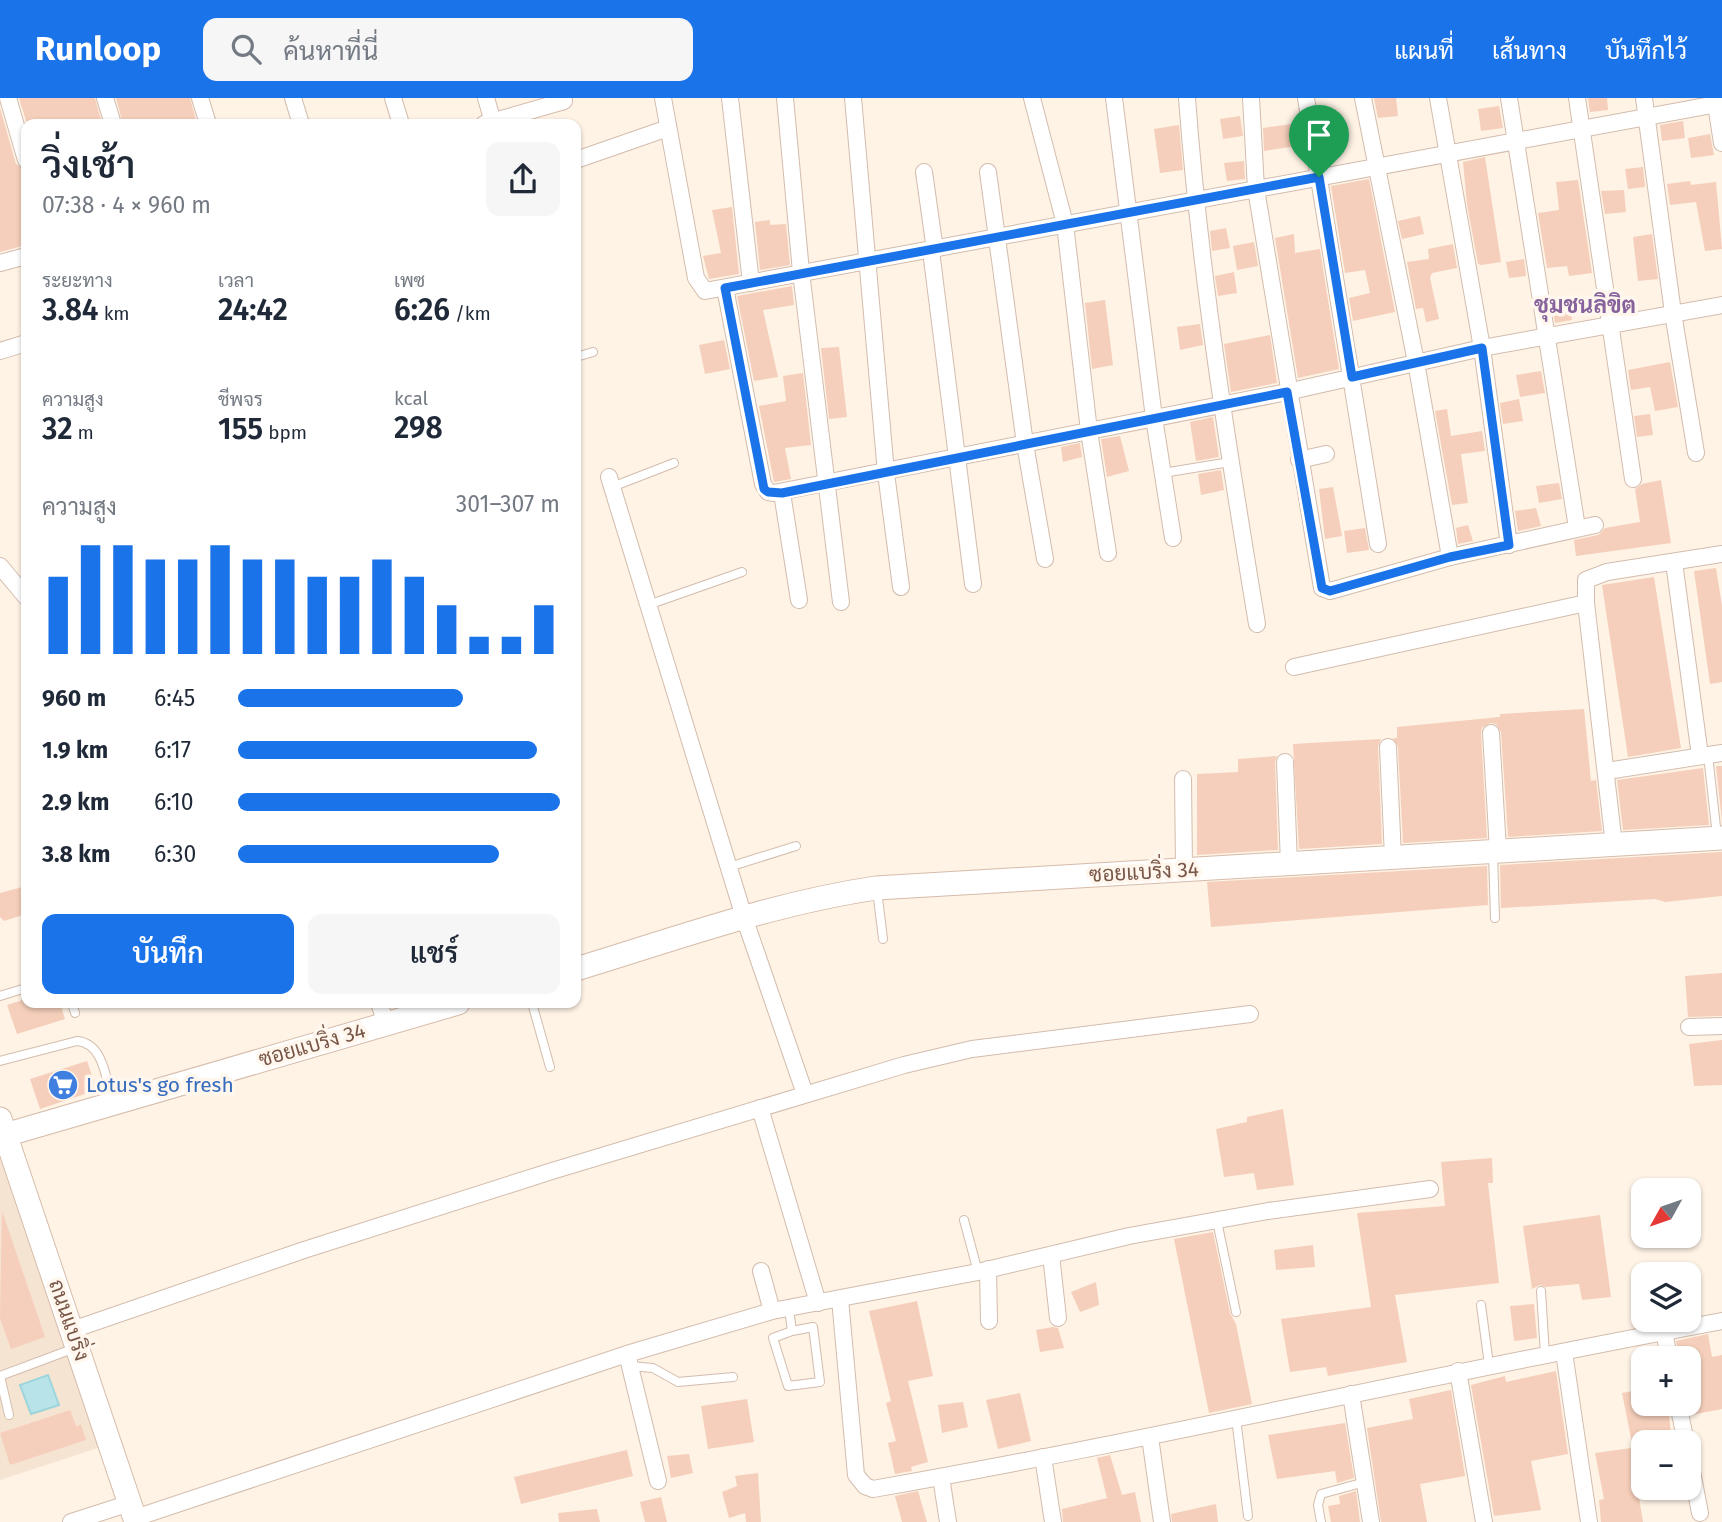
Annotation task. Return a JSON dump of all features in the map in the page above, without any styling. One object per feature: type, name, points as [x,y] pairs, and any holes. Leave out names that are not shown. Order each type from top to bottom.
[{"type":"street","points":[[8,98],[21,143]]},
{"type":"street","points":[[105,98],[111,119]]},
{"type":"street","points":[[200,98],[206,119]]},
{"type":"street","points":[[293,98],[299,119]]},
{"type":"street","points":[[393,98],[399,119]]},
{"type":"street","points":[[486,98],[489,119]]},
{"type":"street","points":[[663,98],[697,283],[705,291],[1718,102],[1722,144]]},
{"type":"street","points":[[730,98],[751,283]]},
{"type":"street","points":[[785,98],[801,272],[841,602]]},
{"type":"street","points":[[853,98],[886,473],[901,587]]},
{"type":"street","points":[[1032,98],[1065,224],[1088,431],[1108,553]]},
{"type":"street","points":[[1114,98],[1154,418],[1173,538]]},
{"type":"street","points":[[1187,98],[1194,201],[1221,404],[1257,624]]},
{"type":"street","points":[[1251,98],[1256,189],[1319,581],[1326,591],[1450,557],[1595,525]]},
{"type":"street","points":[[1306,98],[1378,544]]},
{"type":"street","points":[[1363,98],[1416,362],[1450,557]]},
{"type":"street","points":[[1438,98],[1482,348],[1509,545]]},
{"type":"street","points":[[1509,98],[1577,528]]},
{"type":"street","points":[[1577,98],[1633,479]]},
{"type":"street","points":[[1644,98],[1673,313],[1696,453]]},
{"type":"street","points":[[503,119],[564,101]]},
{"type":"street","points":[[581,158],[668,128]]},
{"type":"street","points":[[924,172],[955,457],[973,584]]},
{"type":"street","points":[[988,172],[1025,444],[1045,559]]},
{"type":"street","points":[[0,263],[21,257]]},
{"type":"street","points":[[725,288],[763,484],[768,492],[782,493],[1287,392],[1482,348],[1722,305]]},
{"type":"street","points":[[0,351],[21,345]]},
{"type":"street","points":[[1299,460],[1326,454]]},
{"type":"street","points":[[610,482],[744,917],[805,1094]]},
{"type":"street","points":[[782,493],[799,600]]},
{"type":"street","points":[[1614,845],[1586,603],[1586,580],[1595,574],[1722,554]]},
{"type":"street","points":[[1607,771],[1710,755],[1674,562]]},
{"type":"street","points":[[0,566],[21,591]]},
{"type":"street","points":[[1294,667],[1586,603]]},
{"type":"street","points":[[1491,733],[1496,851]]},
{"type":"street","points":[[1388,747],[1393,857]]},
{"type":"street","points":[[1285,762],[1289,863]]},
{"type":"street","points":[[1183,779],[1184,869]]},
{"type":"street","name":"ซอยแบริ่ง 34","points":[[581,967],[744,917],[837,894],[876,888],[1720,839]]},
{"type":"street","name":"ซอยแบริ่ง 34","points":[[3,1127],[113,1104],[382,1013],[420,1008]]},
{"type":"street","points":[[75,1338],[304,1250],[904,1065],[972,1049],[1250,1014]]},
{"type":"street","points":[[1689,1027],[1722,1026]]},
{"type":"street","points":[[760,1108],[818,1303]]},
{"type":"street","name":"ถนนแบริ่ง","points":[[3,1127],[134,1514]]},
{"type":"street","points":[[71,1522],[134,1514],[780,1310],[983,1271],[1217,1221],[1430,1189]]},
{"type":"street","points":[[1051,1255],[1058,1318]]},
{"type":"street","points":[[761,1271],[780,1310]]},
{"type":"street","points":[[983,1271],[989,1321]]},
{"type":"street","points":[[839,1299],[856,1475],[866,1486],[873,1489],[1150,1437],[1458,1371],[1564,1352],[1637,1332]]},
{"type":"street","points":[[1701,1322],[1722,1321]]},
{"type":"street","points":[[1564,1352],[1589,1522]]},
{"type":"street","points":[[628,1360],[658,1481]]},
{"type":"street","points":[[1458,1371],[1484,1522]]},
{"type":"street","points":[[1351,1394],[1371,1522]]},
{"type":"street","points":[[1150,1437],[1162,1522]]},
{"type":"street","points":[[1043,1457],[1053,1522]]},
{"type":"street","points":[[940,1477],[948,1522]]},
{"type":"street","points":[[1697,1500],[1700,1513]]},
{"type":"lane","points":[[581,356],[593,352]]},
{"type":"lane","points":[[1163,472],[1230,462]]},
{"type":"lane","points":[[610,482],[674,463]]},
{"type":"lane","points":[[648,605],[743,572]]},
{"type":"lane","points":[[1710,755],[1720,839]]},
{"type":"lane","points":[[729,867],[796,846]]},
{"type":"lane","points":[[1495,918],[1496,851]]},
{"type":"lane","points":[[876,888],[883,939]]},
{"type":"lane","points":[[0,996],[21,990]]},
{"type":"lane","points":[[74,1008],[75,1013]]},
{"type":"lane","points":[[533,1008],[550,1067]]},
{"type":"lane","points":[[0,1061],[86,1041],[93,1045],[99,1055],[113,1104]]},
{"type":"lane","points":[[964,1220],[983,1271]]},
{"type":"lane","points":[[1217,1221],[1236,1312]]},
{"type":"lane","points":[[1541,1292],[1545,1355]]},
{"type":"lane","points":[[1482,1305],[1489,1365]]},
{"type":"lane","points":[[780,1310],[792,1331]]},
{"type":"lane","points":[[813,1327],[820,1382],[788,1386],[773,1338],[792,1331],[813,1327]]},
{"type":"lane","points":[[9,1415],[0,1376],[75,1338]]},
{"type":"lane","points":[[628,1360],[653,1368],[678,1382],[733,1377]]},
{"type":"lane","points":[[1236,1418],[1248,1516]]},
{"type":"lane","points":[[1321,1522],[1318,1504],[1321,1494],[1365,1482]]},
{"type":"shaded area","points":[[0,1138],[104,1446],[0,1480]]},
{"type":"water","points":[[48,1375],[59,1405],[31,1414],[20,1385]]},
{"type":"building","points":[[19,98],[95,98],[101,119],[25,119]]},
{"type":"building","points":[[116,98],[190,98],[196,119],[122,119]]},
{"type":"building","points":[[1374,98],[1396,98],[1398,116],[1378,118]]},
{"type":"building","points":[[1588,98],[1607,98],[1608,110],[1590,112]]},
{"type":"building","points":[[1499,106],[1503,128],[1481,131],[1478,109]]},
{"type":"building","points":[[0,108],[16,164],[21,167],[21,246],[0,252]]},
{"type":"building","points":[[1240,116],[1243,136],[1223,139],[1220,119]]},
{"type":"building","points":[[1683,121],[1685,138],[1662,141],[1660,125]]},
{"type":"building","points":[[1299,123],[1303,145],[1264,151],[1263,128]]},
{"type":"building","points":[[1179,125],[1183,170],[1160,173],[1154,129]]},
{"type":"building","points":[[1710,134],[1714,155],[1691,158],[1688,138]]},
{"type":"building","points":[[1485,157],[1501,262],[1481,265],[1478,264],[1467,204],[1463,162]]},
{"type":"building","points":[[1244,161],[1245,179],[1227,181],[1224,163]]},
{"type":"building","points":[[1643,167],[1645,187],[1628,189],[1625,169]]},
{"type":"building","points":[[1369,179],[1395,312],[1353,321],[1349,298],[1370,293],[1365,270],[1345,273],[1331,186]]},
{"type":"building","points":[[1578,180],[1592,273],[1569,276],[1567,266],[1547,268],[1538,213],[1559,210],[1556,182]]},
{"type":"building","points":[[1690,181],[1691,185],[1716,182],[1722,249],[1705,251],[1696,202],[1670,205],[1667,184]]},
{"type":"building","points":[[1624,190],[1626,212],[1605,214],[1601,191]]},
{"type":"building","points":[[732,207],[739,274],[709,279],[703,256],[721,253],[712,210]]},
{"type":"building","points":[[1420,216],[1424,234],[1402,239],[1398,221]]},
{"type":"building","points":[[770,220],[770,225],[786,224],[790,265],[760,270],[755,222]]},
{"type":"building","points":[[1226,228],[1230,248],[1212,251],[1210,231]]},
{"type":"building","points":[[1294,234],[1295,253],[1320,249],[1339,369],[1298,378],[1275,238]]},
{"type":"building","points":[[1652,234],[1658,279],[1638,281],[1633,237]]},
{"type":"building","points":[[1254,242],[1258,266],[1237,270],[1233,246]]},
{"type":"building","points":[[1453,244],[1457,268],[1432,273],[1430,278],[1439,319],[1426,322],[1423,308],[1416,309],[1407,262],[1429,259],[1428,249]]},
{"type":"building","points":[[1524,259],[1526,276],[1509,278],[1506,262]]},
{"type":"building","points":[[1234,272],[1237,293],[1218,296],[1215,276]]},
{"type":"building","points":[[792,286],[794,305],[763,310],[778,377],[754,381],[737,296]]},
{"type":"building","points":[[1105,300],[1113,365],[1092,369],[1085,303]]},
{"type":"building","points":[[1569,300],[1572,320],[1555,323],[1552,302]]},
{"type":"building","points":[[1200,324],[1203,345],[1180,350],[1177,327]]},
{"type":"building","points":[[1270,335],[1277,383],[1231,392],[1224,344]]},
{"type":"building","points":[[724,340],[730,369],[705,374],[699,345]]},
{"type":"building","points":[[839,347],[847,417],[829,419],[821,348]]},
{"type":"building","points":[[1670,362],[1678,407],[1655,411],[1650,387],[1631,390],[1628,370]]},
{"type":"building","points":[[1541,371],[1545,393],[1520,397],[1516,375]]},
{"type":"building","points":[[803,373],[811,445],[785,448],[791,479],[774,482],[759,406],[786,401],[783,376]]},
{"type":"building","points":[[1519,399],[1523,421],[1503,424],[1500,403]]},
{"type":"building","points":[[1447,409],[1451,436],[1482,431],[1485,451],[1461,454],[1468,503],[1452,505],[1435,411]]},
{"type":"building","points":[[1650,414],[1653,435],[1637,437],[1634,416]]},
{"type":"building","points":[[1213,417],[1219,457],[1196,461],[1190,422]]},
{"type":"building","points":[[1120,436],[1129,471],[1107,477],[1101,439]]},
{"type":"building","points":[[1080,443],[1082,457],[1063,462],[1061,447]]},
{"type":"building","points":[[1221,470],[1224,490],[1201,495],[1198,474]]},
{"type":"building","points":[[1661,480],[1671,543],[1576,556],[1574,540],[1598,535],[1605,528],[1640,522],[1635,489],[1642,484]]},
{"type":"building","points":[[1559,483],[1562,499],[1539,503],[1536,486]]},
{"type":"building","points":[[1333,487],[1342,536],[1325,539],[1319,489]]},
{"type":"building","points":[[1536,508],[1541,526],[1518,531],[1515,511]]},
{"type":"building","points":[[1468,525],[1473,541],[1458,544],[1456,528]]},
{"type":"building","points":[[1365,528],[1369,550],[1347,553],[1344,531]]},
{"type":"building","points":[[1716,568],[1722,606],[1722,682],[1710,684],[1694,571]]},
{"type":"building","points":[[1654,577],[1681,748],[1628,757],[1602,585]]},
{"type":"building","points":[[1584,709],[1591,781],[1596,780],[1602,831],[1508,837],[1501,732],[1496,724],[1490,723],[1482,728],[1481,734],[1487,838],[1403,843],[1398,747],[1393,738],[1397,738],[1397,727],[1500,717],[1500,714]]},
{"type":"building","points":[[1381,739],[1378,747],[1382,844],[1299,849],[1293,744]]},
{"type":"building","points":[[1277,756],[1278,850],[1197,855],[1197,774],[1238,772],[1238,759]]},
{"type":"building","points":[[1716,766],[1722,766],[1722,822]]},
{"type":"building","points":[[1703,768],[1709,825],[1623,830],[1617,780]]},
{"type":"building","points":[[1722,852],[1722,896],[1665,902],[1655,899],[1501,908],[1500,865]]},
{"type":"building","points":[[1487,866],[1488,905],[1211,927],[1207,882]]},
{"type":"building","points":[[21,887],[21,916],[4,921],[0,917],[0,893]]},
{"type":"building","points":[[1722,973],[1722,1016],[1688,1017],[1685,976]]},
{"type":"building","points":[[21,1001],[21,1008],[62,1008],[65,1019],[17,1034],[7,1005]]},
{"type":"building","points":[[1722,1040],[1722,1085],[1694,1086],[1689,1044]]},
{"type":"building","name":"Lotus's go fresh","points":[[87,1061],[97,1090],[40,1109],[30,1079]]},
{"type":"building","points":[[1283,1109],[1294,1185],[1257,1190],[1254,1173],[1224,1177],[1216,1129],[1247,1122],[1247,1117]]},
{"type":"building","points":[[1492,1158],[1493,1183],[1488,1183],[1499,1283],[1395,1295],[1407,1362],[1328,1376],[1326,1367],[1290,1372],[1281,1319],[1371,1307],[1357,1213],[1445,1206],[1441,1162]]},
{"type":"building","points":[[2,1211],[45,1337],[11,1349],[0,1318]]},
{"type":"building","points":[[1600,1215],[1611,1297],[1582,1300],[1579,1284],[1546,1287],[1540,1285],[1532,1289],[1523,1226]]},
{"type":"building","points":[[1213,1232],[1252,1404],[1209,1413],[1174,1239]]},
{"type":"building","points":[[1313,1245],[1315,1267],[1276,1270],[1274,1250]]},
{"type":"building","points":[[1096,1282],[1099,1305],[1080,1312],[1071,1292]]},
{"type":"building","points":[[917,1301],[933,1376],[908,1381],[928,1462],[911,1467],[912,1471],[895,1474],[888,1443],[896,1441],[886,1403],[891,1401],[869,1311]]},
{"type":"building","points":[[1534,1304],[1537,1338],[1514,1341],[1510,1306]]},
{"type":"building","points":[[1058,1328],[1064,1348],[1040,1352],[1036,1330]]},
{"type":"building","points":[[1708,1334],[1712,1357],[1722,1355],[1722,1409],[1701,1413],[1701,1346],[1677,1346],[1676,1341]]},
{"type":"building","points":[[1556,1371],[1568,1454],[1531,1461],[1541,1510],[1494,1516],[1471,1385],[1505,1376],[1506,1382]]},
{"type":"building","points":[[1451,1390],[1465,1476],[1420,1484],[1427,1522],[1381,1522],[1367,1428],[1413,1419],[1409,1399]]},
{"type":"building","points":[[1631,1391],[1631,1416],[1669,1416],[1670,1430],[1631,1430],[1631,1438],[1622,1393]]},
{"type":"building","points":[[1020,1393],[1031,1441],[998,1449],[986,1400]]},
{"type":"building","points":[[747,1399],[754,1442],[708,1449],[701,1406]]},
{"type":"building","points":[[963,1402],[968,1427],[942,1433],[938,1405]]},
{"type":"building","points":[[70,1410],[76,1426],[81,1425],[86,1440],[10,1465],[0,1433]]},
{"type":"building","points":[[1345,1423],[1354,1478],[1337,1483],[1335,1471],[1277,1479],[1268,1435]]},
{"type":"building","points":[[1631,1448],[1631,1500],[1639,1500],[1643,1522],[1601,1522],[1599,1500],[1604,1499],[1595,1453]]},
{"type":"building","points":[[627,1450],[633,1476],[521,1504],[514,1477]]},
{"type":"building","points":[[689,1454],[693,1473],[671,1478],[667,1456]]},
{"type":"building","points":[[1110,1455],[1122,1495],[1135,1492],[1141,1522],[1063,1522],[1062,1509],[1107,1498],[1097,1458]]},
{"type":"building","points":[[758,1473],[761,1522],[746,1522],[745,1513],[729,1518],[722,1492],[737,1486],[735,1476]]},
{"type":"building","points":[[918,1491],[927,1522],[902,1522],[895,1496]]},
{"type":"building","points":[[1356,1491],[1360,1522],[1331,1522],[1328,1506],[1340,1504],[1339,1496]]},
{"type":"building","points":[[661,1497],[667,1522],[645,1522],[640,1502]]},
{"type":"building","points":[[1216,1504],[1218,1522],[1172,1522],[1171,1514]]},
{"type":"building","points":[[597,1509],[600,1522],[559,1522],[558,1513]]},
{"type":"place","name":"Lotus's go fresh","points":[[63,1085]]},
{"type":"district","name":"ชุมชนลิขิต","points":[[1585,305]]},
{"type":"route","points":[[1319,177],[1352,377],[1482,348],[1509,545],[1450,557],[1326,591],[1319,581],[1287,392],[782,493],[764,489],[725,288],[1319,177]]}]
